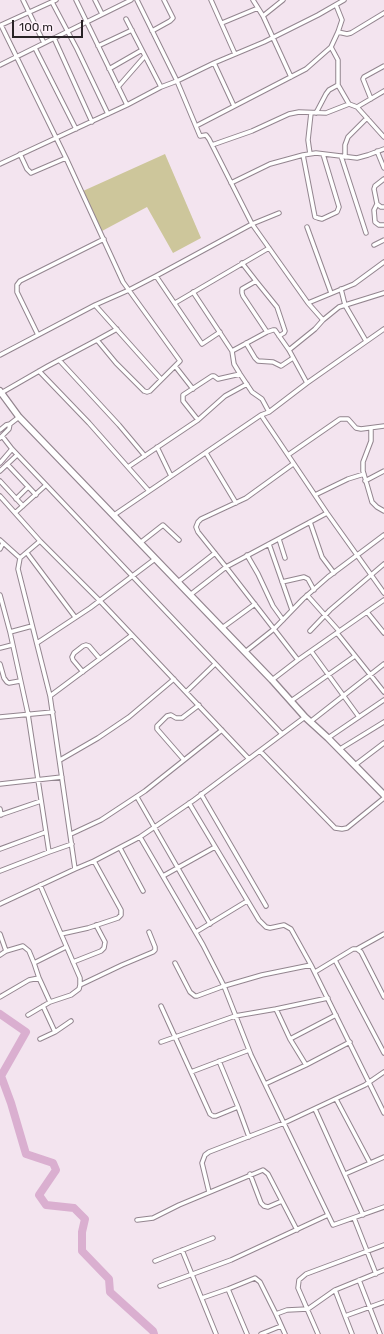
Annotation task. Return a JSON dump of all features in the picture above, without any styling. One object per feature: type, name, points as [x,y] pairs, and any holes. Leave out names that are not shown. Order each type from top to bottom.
[{"type":"main road","points":[[1,392],[19,416],[272,680],[305,717],[340,749],[384,796]]},
{"type":"street","points":[[23,0],[44,43]]},
{"type":"street","points":[[56,0],[1,25],[18,57],[66,158],[120,277],[180,361],[150,391],[147,392],[144,391],[116,363],[97,340]]},
{"type":"street","points":[[76,0],[127,105]]},
{"type":"street","points":[[95,0],[102,14]]},
{"type":"street","points":[[0,65],[131,0]]},
{"type":"street","points":[[136,0],[177,81],[200,136],[206,135],[212,145],[252,224],[308,303],[323,320]]},
{"type":"street","points":[[152,31],[173,18],[164,0]]},
{"type":"street","points":[[211,0],[235,54]]},
{"type":"street","points":[[253,0],[263,16],[291,77]]},
{"type":"street","points":[[263,16],[283,0]]},
{"type":"street","points":[[0,164],[55,137],[92,122],[161,87],[264,42],[344,0]]},
{"type":"street","points":[[52,2],[108,114]]},
{"type":"street","points":[[196,126],[306,69],[331,47],[342,20],[336,5]]},
{"type":"street","points":[[222,23],[258,8]]},
{"type":"street","points":[[338,32],[347,34],[351,33],[384,13]]},
{"type":"street","points":[[126,19],[161,87]]},
{"type":"street","points":[[98,46],[132,30]]},
{"type":"street","points":[[54,38],[92,122]]},
{"type":"street","points":[[331,47],[338,60],[338,85],[349,104],[356,107],[384,137]]},
{"type":"street","points":[[35,48],[76,129]]},
{"type":"street","points":[[110,69],[142,50]]},
{"type":"street","points":[[118,87],[145,56]]},
{"type":"street","points":[[214,63],[234,106]]},
{"type":"street","points":[[371,99],[363,79],[384,66]]},
{"type":"street","points":[[316,113],[329,90],[338,85]]},
{"type":"street","points":[[356,107],[384,91]]},
{"type":"street","points":[[212,145],[258,128],[289,114],[299,112],[331,112],[349,104]]},
{"type":"street","points":[[310,154],[308,140],[311,113]]},
{"type":"street","points":[[366,233],[343,156],[348,137],[367,118]]},
{"type":"street","points":[[231,183],[270,164],[303,155],[323,154],[362,157],[384,148]]},
{"type":"street","points":[[377,151],[384,168]]},
{"type":"street","points":[[20,154],[27,169],[31,173],[66,158]]},
{"type":"street","points":[[303,155],[315,217],[322,219],[337,212],[339,207],[323,154]]},
{"type":"street","points":[[384,179],[374,188],[376,204],[374,210],[375,222],[379,225],[384,225]]},
{"type":"street","points":[[376,204],[384,207]]},
{"type":"street","points":[[0,355],[95,305],[156,276],[252,224],[279,213]]},
{"type":"street","points":[[306,227],[331,293]]},
{"type":"street","points":[[38,335],[17,292],[20,281],[104,239]]},
{"type":"street","points":[[374,245],[384,240]]},
{"type":"street","points":[[175,303],[269,248]]},
{"type":"street","points":[[308,303],[354,284],[384,262]]},
{"type":"street","points":[[242,263],[277,307],[285,331],[278,336]]},
{"type":"street","points":[[156,276],[202,344],[220,332]]},
{"type":"street","points":[[256,281],[242,289],[242,293],[268,332]]},
{"type":"street","points":[[341,289],[345,305],[366,341]]},
{"type":"street","points":[[194,292],[232,351],[234,364],[240,374],[252,392],[262,399],[270,412]]},
{"type":"street","points":[[289,350],[333,311],[345,305],[384,293]]},
{"type":"street","points":[[95,305],[161,379]]},
{"type":"street","points":[[1,392],[117,329]]},
{"type":"street","points":[[114,515],[262,415],[270,412],[307,383],[384,329]]},
{"type":"street","points":[[232,351],[273,330],[289,350],[307,383]]},
{"type":"street","points":[[246,343],[258,361],[273,362],[281,366],[293,358]]},
{"type":"street","points":[[59,360],[114,419],[145,456]]},
{"type":"street","points":[[176,366],[193,389]]},
{"type":"street","points":[[39,371],[70,402],[149,491]]},
{"type":"street","points":[[198,420],[183,401],[183,395],[212,376],[218,379],[240,374]]},
{"type":"street","points":[[128,467],[198,420],[225,396],[247,384]]},
{"type":"street","points":[[262,415],[293,464],[356,556],[384,593]]},
{"type":"street","points":[[0,430],[19,416]]},
{"type":"street","points":[[288,455],[340,418],[348,419],[356,428],[361,429],[384,426]]},
{"type":"street","points":[[10,424],[9,429],[1,437],[282,734]]},
{"type":"street","points":[[371,428],[370,446],[363,462],[364,474],[372,502],[384,511]]},
{"type":"street","points":[[157,447],[171,476]]},
{"type":"street","points":[[0,463],[12,449]]},
{"type":"street","points":[[206,453],[236,503]]},
{"type":"street","points":[[0,471],[17,454]]},
{"type":"street","points":[[7,464],[36,495]]},
{"type":"street","points":[[293,464],[246,498],[201,519],[196,524],[196,527],[198,532],[298,660]]},
{"type":"street","points":[[365,480],[384,471]]},
{"type":"street","points":[[315,495],[364,474]]},
{"type":"street","points":[[0,481],[22,506]]},
{"type":"street","points":[[16,513],[46,485]]},
{"type":"street","points":[[16,499],[28,487]]},
{"type":"street","points":[[0,496],[40,541],[100,600],[249,759]]},
{"type":"street","points":[[190,595],[226,566],[327,513]]},
{"type":"street","points":[[310,522],[322,557],[334,573]]},
{"type":"street","points":[[140,542],[163,525],[179,540]]},
{"type":"street","points":[[245,652],[274,629],[307,595],[384,535]]},
{"type":"street","points":[[279,538],[285,558]]},
{"type":"street","points":[[40,541],[20,558],[18,569],[50,696],[75,869]]},
{"type":"street","points":[[1,542],[20,558]]},
{"type":"street","points":[[0,549],[1,542]]},
{"type":"street","points":[[269,544],[292,610]]},
{"type":"street","points":[[27,553],[75,617]]},
{"type":"street","points":[[178,582],[215,553]]},
{"type":"street","points":[[247,556],[283,620]]},
{"type":"street","points":[[37,643],[100,600],[155,559]]},
{"type":"street","points":[[310,631],[370,575],[384,564]]},
{"type":"street","points":[[282,582],[300,577],[306,577],[314,590]]},
{"type":"street","points":[[0,595],[10,632],[28,714],[49,852]]},
{"type":"street","points":[[307,595],[338,632],[384,692]]},
{"type":"street","points":[[272,680],[384,600]]},
{"type":"street","points":[[222,628],[255,604]]},
{"type":"street","points":[[367,612],[384,633]]},
{"type":"street","points":[[10,632],[32,626]]},
{"type":"street","points":[[50,696],[132,635]]},
{"type":"street","points":[[0,648],[12,645]]},
{"type":"street","points":[[83,672],[72,657],[83,646],[87,646],[100,659]]},
{"type":"street","points":[[311,651],[359,717]]},
{"type":"street","points":[[291,701],[355,656]]},
{"type":"street","points":[[0,664],[4,678],[7,682],[20,681]]},
{"type":"street","points":[[186,692],[215,664]]},
{"type":"street","points":[[310,722],[384,664]]},
{"type":"street","points":[[60,760],[98,738],[129,717],[174,680]]},
{"type":"street","points":[[328,738],[384,700]]},
{"type":"street","points":[[184,760],[157,729],[157,726],[167,716],[171,715],[176,718],[182,718],[199,705]]},
{"type":"street","points":[[0,717],[53,712]]},
{"type":"street","points":[[0,904],[94,861],[140,837],[189,804],[305,717]]},
{"type":"street","points":[[340,749],[384,722]]},
{"type":"street","points":[[71,834],[102,820],[137,797],[222,730]]},
{"type":"street","points":[[355,766],[384,742]]},
{"type":"street","points":[[260,750],[335,828],[347,828],[384,796]]},
{"type":"street","points":[[0,784],[62,777]]},
{"type":"street","points":[[201,794],[266,906]]},
{"type":"street","points":[[137,797],[210,924]]},
{"type":"street","points":[[0,808],[0,815],[41,801]]},
{"type":"street","points":[[189,804],[259,920],[266,927],[270,928],[284,925],[291,929],[312,965],[384,1112]]},
{"type":"street","points":[[0,849],[46,832]]},
{"type":"street","points":[[140,837],[196,932],[224,986],[249,1050],[333,1225],[384,1207]]},
{"type":"street","points":[[0,871],[72,844]]},
{"type":"street","points":[[163,876],[215,847]]},
{"type":"street","points":[[120,848],[144,891]]},
{"type":"street","points":[[61,934],[118,918],[122,913],[94,861]]},
{"type":"street","points":[[28,1015],[50,1002],[71,995],[79,989],[80,985],[80,978],[40,885]]},
{"type":"street","points":[[196,932],[247,901]]},
{"type":"street","points":[[73,962],[104,948],[105,942],[96,925]]},
{"type":"street","points":[[80,985],[153,952],[156,949],[149,932]]},
{"type":"street","points":[[0,934],[6,952]]},
{"type":"street","points":[[315,972],[352,949],[357,949],[384,934]]},
{"type":"street","points":[[0,954],[22,946],[25,947],[29,951],[50,1002]]},
{"type":"street","points":[[34,963],[66,947]]},
{"type":"street","points":[[357,949],[361,952],[384,996]]},
{"type":"street","points":[[335,960],[384,1053]]},
{"type":"street","points":[[175,963],[190,992],[195,996],[262,975],[312,965]]},
{"type":"street","points":[[0,997],[29,980],[39,978]]},
{"type":"street","points":[[161,1042],[235,1016],[328,998]]},
{"type":"street","points":[[43,1006],[55,1032]]},
{"type":"street","points":[[161,1006],[209,1113],[212,1116],[216,1116],[238,1107]]},
{"type":"street","points":[[276,1009],[290,1039],[306,1065]]},
{"type":"street","points":[[290,1039],[336,1015]]},
{"type":"street","points":[[40,1039],[55,1032],[71,1021]]},
{"type":"street","points":[[265,1084],[350,1042]]},
{"type":"street","points":[[191,1072],[249,1050]]},
{"type":"street","points":[[219,1061],[249,1137]]},
{"type":"street","points":[[209,1192],[202,1163],[205,1155],[209,1152],[284,1124],[369,1082],[384,1072]]},
{"type":"street","points":[[336,1099],[370,1163]]},
{"type":"street","points":[[315,1109],[363,1215]]},
{"type":"street","points":[[345,1174],[384,1156]]},
{"type":"street","points":[[137,1220],[153,1218],[179,1204],[262,1170],[267,1172],[297,1230]]},
{"type":"street","points":[[250,1174],[261,1203],[264,1206],[268,1207],[282,1201]]},
{"type":"street","points":[[160,1286],[231,1260],[328,1215]]},
{"type":"street","points":[[354,1218],[376,1274]]},
{"type":"street","points":[[155,1261],[213,1238]]},
{"type":"street","points":[[318,1334],[298,1288],[299,1280],[306,1274],[384,1245]]},
{"type":"street","points":[[182,1250],[216,1334]]},
{"type":"street","points":[[276,1314],[287,1310],[308,1309],[335,1290],[384,1270]]},
{"type":"street","points":[[202,1298],[253,1278],[257,1279],[260,1282],[285,1334]]},
{"type":"street","points":[[359,1280],[380,1333],[384,1330]]},
{"type":"street","points":[[228,1289],[247,1334]]},
{"type":"street","points":[[335,1290],[352,1334]]},
{"type":"street","points":[[346,1316],[384,1302]]},
{"type":"street","points":[[261,1334],[281,1326]]},
{"type":"shaded area","points":[[165,154],[201,238],[173,253],[147,207],[102,231],[83,191]]},
{"type":"waterway","points":[[0,1014],[26,1032],[1,1076],[11,1103],[26,1154],[53,1163],[56,1170],[39,1195],[46,1205],[74,1208],[85,1219],[82,1232],[82,1251],[109,1279],[110,1292],[153,1331],[154,1334]]}]
